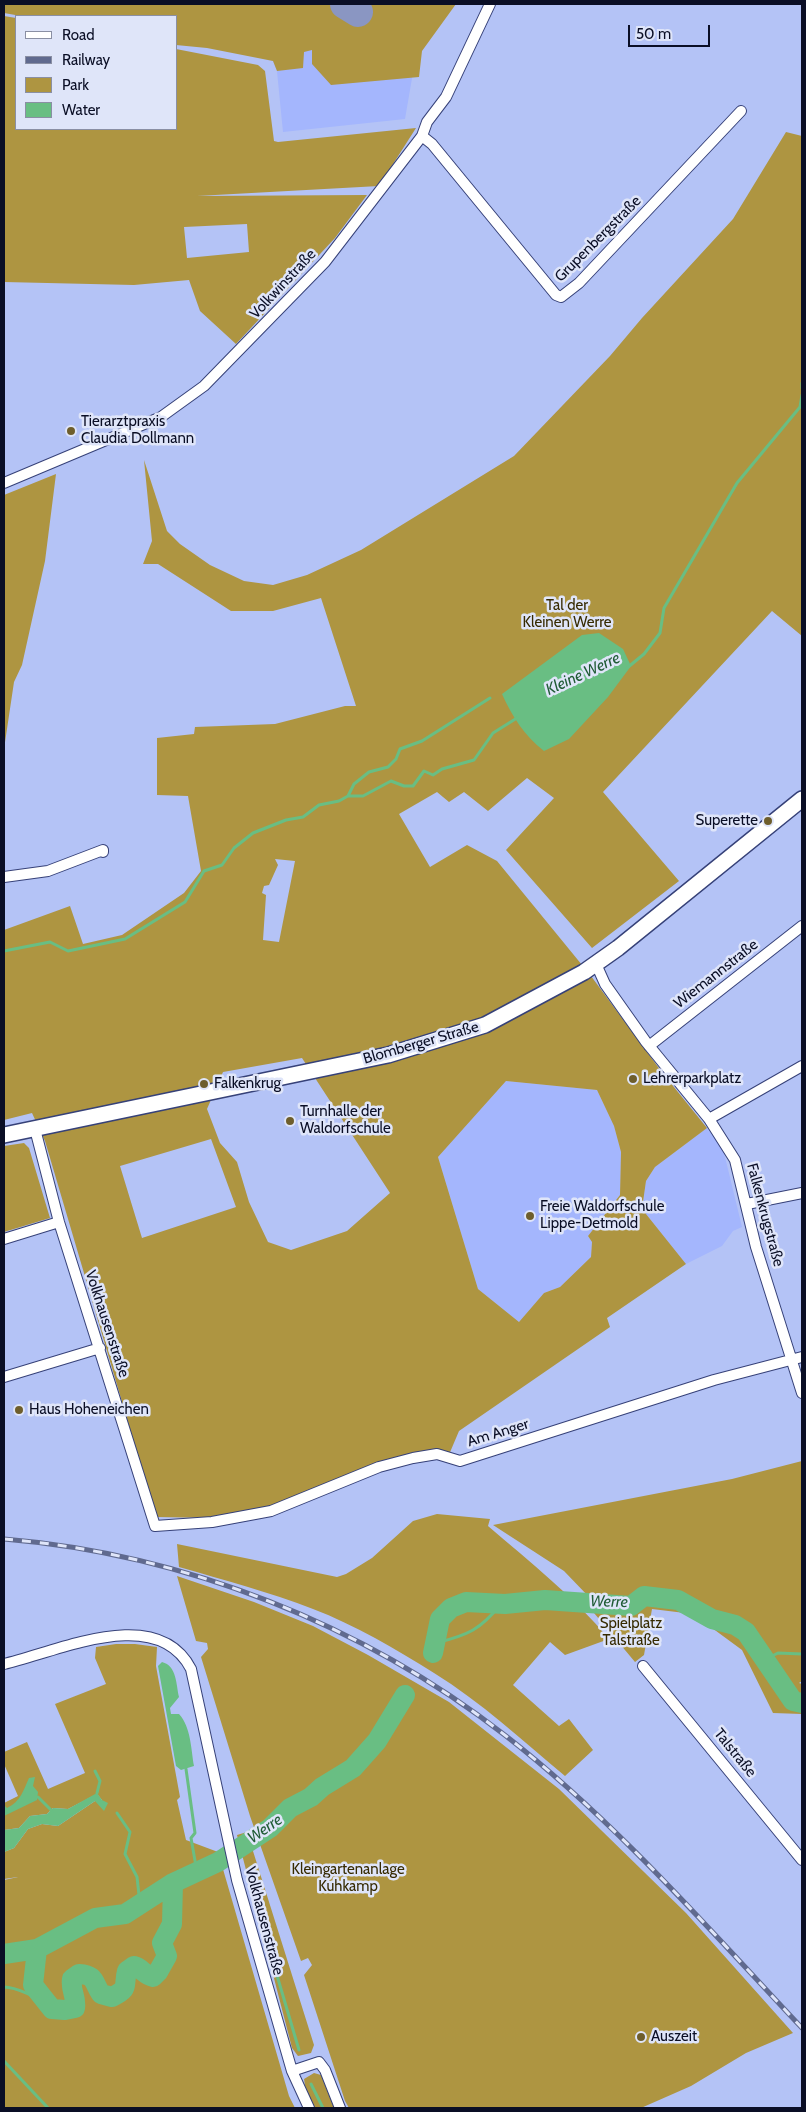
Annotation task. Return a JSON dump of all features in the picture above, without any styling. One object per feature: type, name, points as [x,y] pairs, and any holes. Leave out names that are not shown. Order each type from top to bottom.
[{"type":"street","name":"Volkwinstraße","points":[[4,483],[161,417],[204,386],[325,262],[422,136],[427,122],[446,97],[490,4]]},
{"type":"street","name":"Grupenbergstraße","points":[[422,136],[432,144],[556,295],[561,297],[586,276],[741,111]]},
{"type":"street","name":"Blomberger Straße","points":[[4,1135],[388,1055],[463,1034],[507,1015],[596,964],[650,923],[802,799]]},
{"type":"street","points":[[4,877],[48,870],[103,850],[103,852]]},
{"type":"street","name":"Wiemannstraße","points":[[649,1046],[802,926]]},
{"type":"street","name":"Falkenkrugstraße","points":[[596,964],[605,984],[649,1046],[709,1119],[735,1160],[756,1247],[802,1393]]},
{"type":"street","points":[[709,1119],[802,1066]]},
{"type":"street","name":"Volkhausenstraße","points":[[35,1129],[59,1222],[155,1526]]},
{"type":"street","points":[[747,1204],[802,1193]]},
{"type":"street","points":[[4,1239],[59,1222]]},
{"type":"street","points":[[4,1377],[100,1348]]},
{"type":"street","name":"Am Anger","points":[[155,1526],[212,1522],[271,1511],[379,1467],[437,1454],[460,1461],[714,1380],[802,1357]]},
{"type":"street","name":"Volkhausenstraße","points":[[4,1664],[52,1648],[101,1638],[131,1636],[165,1641],[180,1652],[191,1669],[225,1834],[237,1880],[292,2071],[309,2108]]},
{"type":"street","name":"Talstraße","points":[[643,1666],[802,1860]]},
{"type":"street","points":[[292,2071],[319,2062],[325,2070],[340,2108]]},
{"type":"shaded area","points":[[4,4],[449,4],[416,55],[405,119],[283,132],[277,71],[273,61],[178,17],[178,15]]},
{"type":"shaded area","name":"Freie Waldorfschule Lippe-Detmold","points":[[506,1081],[597,1090],[614,1126],[621,1152],[620,1195],[588,1236],[592,1242],[591,1257],[560,1287],[544,1293],[519,1322],[478,1289],[438,1157]]},
{"type":"shaded area","points":[[707,1128],[723,1150],[742,1227],[733,1231],[722,1246],[686,1264],[642,1209],[646,1181],[655,1167]]},
{"type":"green space","points":[[4,4],[456,4],[422,51],[419,77],[331,85],[312,64],[312,50],[304,52],[303,68],[277,71],[273,61],[207,48],[178,45],[178,15],[15,15],[4,13]]},
{"type":"green space","points":[[4,16],[15,18],[15,130],[178,130],[178,49],[258,65],[265,71],[274,141],[416,128],[379,186],[197,196],[367,195],[335,238],[236,344],[200,311],[189,280],[134,285],[4,282]],"holes":[[[247,224],[249,252],[187,258],[184,227]]]},
{"type":"green space","name":"Tal der Kleinen Werre","points":[[786,132],[802,136],[802,636],[772,611],[603,792],[679,881],[592,948],[506,850],[554,798],[527,778],[488,811],[464,792],[449,802],[437,792],[399,814],[430,867],[467,845],[497,861],[591,976],[661,1071],[707,1128],[655,1167],[646,1181],[642,1209],[686,1264],[607,1318],[610,1327],[459,1431],[448,1457],[414,1453],[269,1507],[212,1518],[156,1517],[45,1141],[32,1113],[4,1120],[4,930],[70,906],[83,944],[122,935],[184,893],[201,871],[188,796],[157,795],[157,738],[194,734],[195,727],[275,724],[345,706],[356,706],[321,598],[273,611],[231,611],[158,564],[143,564],[152,541],[144,460],[167,531],[180,544],[210,565],[244,581],[273,585],[307,575],[361,550],[514,456],[610,356],[642,318],[733,219]],"holes":[[[275,859],[295,861],[279,942],[263,940],[266,895],[262,893],[264,886],[269,885],[278,865]],[[302,1058],[390,1193],[347,1231],[291,1250],[268,1242],[249,1202],[237,1162],[220,1143],[207,1109],[223,1072]],[[506,1081],[597,1090],[614,1126],[621,1152],[620,1195],[588,1236],[592,1242],[591,1257],[560,1287],[544,1293],[519,1322],[478,1289],[438,1157]],[[211,1139],[236,1207],[142,1238],[120,1166]]]},
{"type":"green space","points":[[56,474],[45,561],[22,665],[14,682],[4,749],[4,495]]},
{"type":"green space","points":[[24,1143],[29,1148],[50,1218],[4,1232],[4,1146]]},
{"type":"green space","name":"Spielplatz Talstraße","points":[[802,1461],[802,1681],[799,1683],[802,1684],[802,1714],[773,1713],[742,1650],[693,1614],[652,1609],[644,1655],[635,1662],[589,1607],[639,1613],[620,1603],[590,1598],[564,1571],[493,1525],[732,1479]]},
{"type":"green space","points":[[437,1514],[490,1519],[488,1526],[566,1594],[609,1639],[565,1655],[550,1642],[513,1685],[559,1726],[569,1719],[593,1750],[565,1776],[468,1696],[434,1673],[375,1638],[329,1615],[296,1603],[246,1586],[179,1567],[177,1544],[337,1577],[346,1574],[372,1558],[413,1521]]},
{"type":"green space","name":"Kleingartenanlage Kuhkamp","points":[[177,1576],[254,1602],[313,1626],[368,1655],[449,1702],[559,1789],[686,1913],[793,2033],[746,2053],[691,2086],[641,2108],[349,2108],[345,2101],[304,1975],[312,1965],[308,1958],[301,1961],[250,1816],[201,1657],[208,1649],[207,1643],[196,1641]]},
{"type":"green space","points":[[135,1644],[157,1647],[156,1666],[180,1797],[177,1800],[186,1840],[218,1852],[289,2096],[295,2108],[4,2108],[4,1880],[18,1877],[4,1879],[4,1852],[14,1848],[28,1829],[42,1824],[58,1826],[95,1801],[102,1800],[97,1794],[68,1809],[53,1808],[47,1814],[30,1816],[19,1828],[4,1830],[4,1803],[18,1796],[4,1764],[4,1752],[27,1742],[48,1789],[85,1773],[55,1704],[106,1684],[95,1658],[96,1647]],"holes":[[[67,1932],[59,1946],[23,1959],[11,1961],[5,1951]]]},
{"type":"green space","points":[[247,1832],[314,2045],[311,2053],[298,2056],[292,2048],[237,1835]]},
{"type":"green space","points":[[314,2073],[321,2075],[334,2108],[315,2108],[306,2092],[304,2079]]},
{"type":"water","points":[[599,633],[623,649],[631,666],[608,697],[569,739],[544,751],[520,726],[502,694],[582,635]]},
{"type":"water","points":[[162,1662],[171,1667],[173,1671],[179,1697],[170,1708],[171,1714],[179,1714],[183,1719],[190,1738],[194,1766],[181,1770],[176,1766],[158,1666]]},
{"type":"water","points":[[35,1777],[33,1786],[38,1792],[37,1800],[4,1816],[4,1805],[7,1808],[16,1802],[29,1778]]},
{"type":"water","points":[[97,1793],[102,1800],[108,1803],[104,1811],[95,1801],[58,1826],[42,1824],[28,1829],[14,1848],[4,1852],[4,1830],[19,1828],[30,1816],[47,1814],[53,1808],[68,1809]]},
{"type":"waterway","name":"Kleine Werre","points":[[802,383],[802,388]]},
{"type":"waterway","name":"Kleine Werre","points":[[627,668],[644,654],[660,633],[664,608],[737,483],[800,407],[802,395]]},
{"type":"waterway","name":"Kleine Werre","points":[[4,951],[50,942],[68,951],[125,939],[185,902],[204,871],[222,865],[234,848],[253,833],[286,820],[303,817],[319,805],[339,801],[348,796],[354,784],[369,772],[388,767],[396,759],[400,749],[422,741],[490,698]]},
{"type":"waterway","name":"Kleine Werre","points":[[348,796],[363,796],[391,781],[404,786],[413,786],[424,771],[433,775],[442,769],[474,760],[493,733],[517,718]]},
{"type":"waterway","name":"Werre","points":[[433,1653],[440,1619],[451,1608],[466,1602],[505,1604],[545,1600],[631,1606],[644,1596],[678,1600],[712,1619],[735,1625],[746,1632],[793,1701],[802,1703]]},
{"type":"waterway","points":[[436,1643],[465,1634],[480,1626],[501,1604]]},
{"type":"waterway","points":[[766,1659],[778,1653],[802,1654]]},
{"type":"waterway","name":"Werre","points":[[4,1954],[37,1949],[95,1918],[125,1914],[173,1883],[218,1862],[270,1828],[290,1808],[311,1797],[322,1787],[353,1768],[377,1741],[405,1695]]},
{"type":"waterway","points":[[186,1769],[195,1833],[191,1838],[197,1872]]},
{"type":"waterway","points":[[95,1771],[100,1781],[97,1793]]},
{"type":"waterway","points":[[38,1797],[51,1810]]},
{"type":"waterway","points":[[117,1813],[130,1832],[125,1854],[137,1877],[140,1904]]},
{"type":"waterway","points":[[251,1867],[276,1972],[299,2050]]},
{"type":"waterway","name":"Werre","points":[[37,1949],[33,1985],[52,2009],[65,2010],[75,2008],[72,1979],[79,1974],[91,1978],[101,1994],[112,1997],[124,1989],[127,1971],[134,1966],[153,1977],[167,1956],[162,1943],[172,1924],[173,1883]]},
{"type":"waterway","points":[[4,1987],[14,1988],[42,1999]]},
{"type":"waterway","points":[[4,2061],[48,2108]]},
{"type":"waterway","points":[[311,2084],[323,2108]]},
{"type":"taxiway","points":[[345,4],[358,12]]},
{"type":"railway","points":[[4,1539],[72,1547],[139,1560],[204,1578],[269,1601],[332,1628],[392,1660],[451,1696],[506,1736],[585,1803],[659,1876],[802,2028]]},
{"type":"place","name":"Tierarztpraxis Claudia Dollmann","points":[[71,431]]},
{"type":"place","name":"Superette","points":[[768,821]]},
{"type":"place","name":"Lehrerparkplatz","points":[[633,1079]]},
{"type":"place","name":"Falkenkrug","points":[[204,1084]]},
{"type":"place","name":"Turnhalle der Waldorfschule","points":[[290,1121]]},
{"type":"place","name":"Freie Waldorfschule Lippe-Detmold","points":[[530,1216]]},
{"type":"place","name":"Haus Hoheneichen","points":[[19,1410]]},
{"type":"place","name":"Auszeit","points":[[641,2037]]}]
